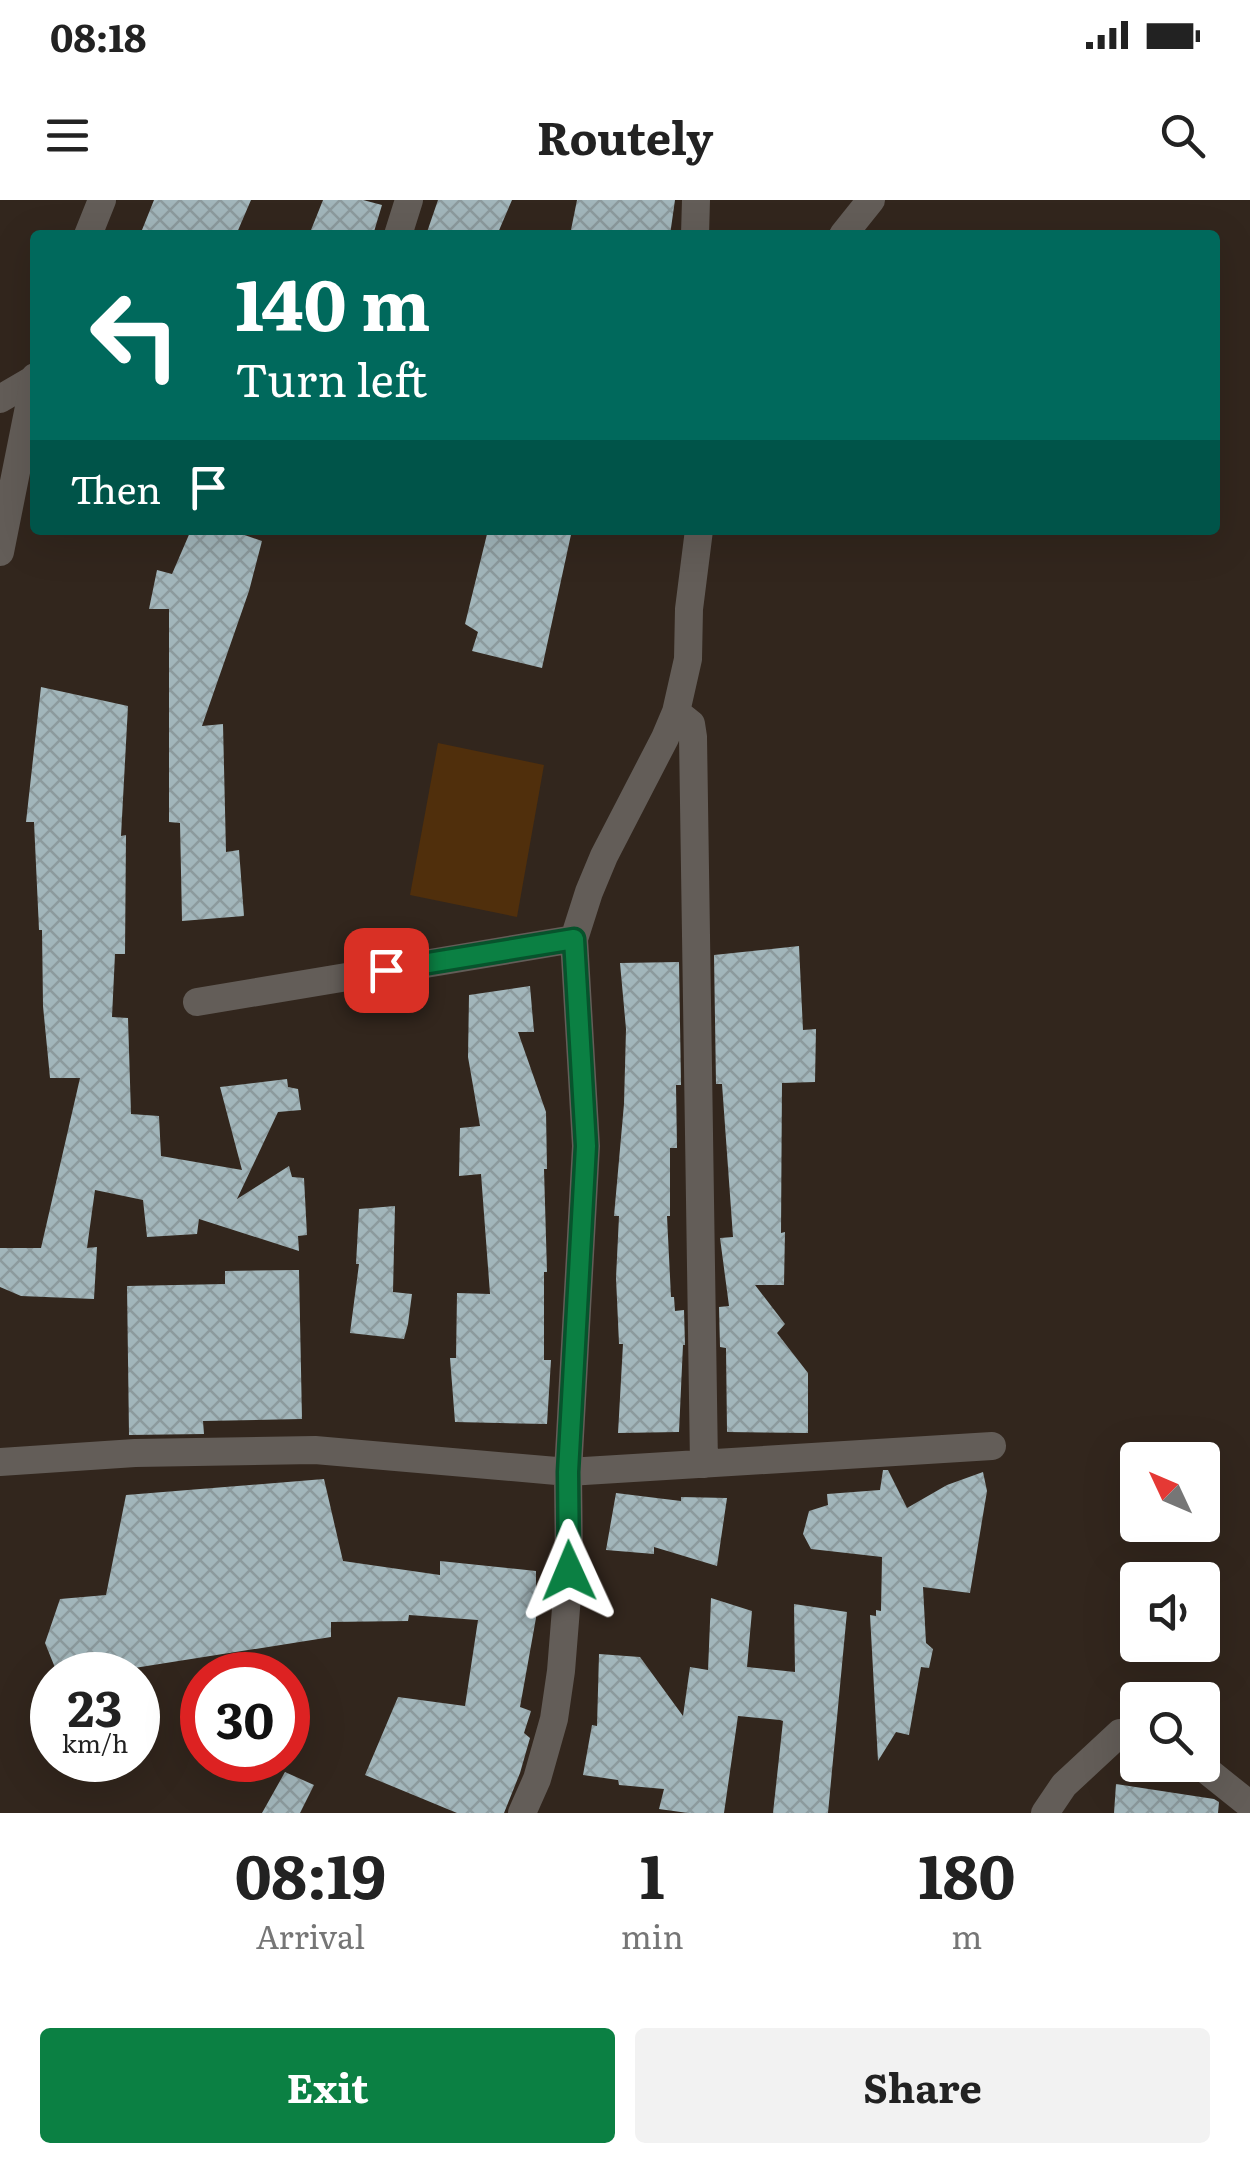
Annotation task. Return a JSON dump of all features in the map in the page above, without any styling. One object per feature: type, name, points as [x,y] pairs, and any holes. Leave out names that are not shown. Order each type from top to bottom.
[{"type":"street","points":[[90,230],[102,200]]},
{"type":"street","points":[[400,230],[409,200]]},
{"type":"street","points":[[695,230],[696,200]]},
{"type":"street","points":[[847,230],[871,200]]},
{"type":"street","points":[[0,398],[30,381]]},
{"type":"street","points":[[0,552],[30,403]]},
{"type":"street","points":[[522,1813],[537,1779],[554,1719],[569,1571],[568,1472],[586,1146],[574,939],[604,856],[676,712],[688,659],[689,609],[699,535]]},
{"type":"street","points":[[676,712],[691,724],[693,737],[704,1464]]},
{"type":"street","points":[[197,1002],[574,939]]},
{"type":"street","points":[[0,1462],[135,1453],[315,1450],[568,1472],[992,1446]]},
{"type":"street","points":[[1045,1813],[1064,1785],[1120,1733]]},
{"type":"street","points":[[1220,1781],[1250,1805]]},
{"type":"shaded area","points":[[438,743],[544,765],[517,917],[410,895]]},
{"type":"building","points":[[154,200],[251,200],[238,230],[142,230]]},
{"type":"building","points":[[323,200],[363,200],[382,205],[374,230],[311,230]]},
{"type":"building","points":[[438,200],[512,200],[499,230],[428,230]]},
{"type":"building","points":[[577,200],[675,200],[671,230],[571,230]]},
{"type":"building","points":[[189,535],[245,535],[262,541],[249,591],[202,726],[223,724],[226,852],[239,850],[244,916],[182,921],[180,823],[169,822],[169,609],[149,609],[157,570],[172,574]]},
{"type":"building","points":[[487,535],[571,535],[542,668],[472,651],[478,632],[465,624]]},
{"type":"building","points":[[41,687],[128,706],[121,836],[126,835],[125,954],[115,954],[112,1017],[128,1018],[131,1114],[159,1116],[161,1156],[242,1170],[220,1087],[287,1079],[288,1087],[298,1089],[301,1110],[278,1112],[237,1199],[289,1166],[292,1177],[304,1178],[307,1235],[298,1236],[299,1251],[199,1219],[197,1234],[147,1237],[143,1200],[95,1190],[87,1248],[97,1247],[94,1299],[21,1296],[0,1287],[0,1248],[41,1248],[80,1078],[50,1078],[34,822],[26,822]]},
{"type":"building","points":[[799,946],[803,1030],[816,1029],[815,1082],[782,1083],[784,1285],[755,1285],[785,1324],[777,1333],[808,1373],[808,1433],[727,1432],[726,1348],[720,1347],[719,1307],[729,1306],[720,1238],[733,1237],[722,1084],[716,1084],[714,955]]},
{"type":"building","points":[[679,962],[681,1085],[676,1085],[677,1148],[670,1148],[667,1216],[671,1297],[675,1311],[684,1310],[679,1432],[618,1433],[623,1344],[619,1344],[616,1278],[619,1216],[614,1216],[626,1029],[620,963]]},
{"type":"building","points":[[530,986],[534,1032],[518,1032],[546,1112],[544,1360],[551,1360],[547,1424],[455,1422],[450,1358],[456,1358],[457,1293],[490,1294],[481,1174],[459,1176],[460,1128],[480,1126],[468,1057],[469,995]]},
{"type":"building","points":[[395,1206],[393,1292],[412,1294],[404,1339],[350,1333],[359,1264],[359,1209]]},
{"type":"building","points":[[299,1270],[302,1419],[203,1421],[204,1434],[129,1435],[127,1286],[225,1284],[225,1271]]},
{"type":"building","points":[[883,1470],[888,1470],[907,1508],[947,1485],[983,1472],[987,1491],[970,1593],[923,1587],[926,1643],[933,1649],[929,1668],[921,1667],[909,1735],[896,1732],[878,1761],[870,1615],[881,1611],[882,1557],[811,1549],[803,1534],[809,1511],[828,1505],[827,1494],[880,1490]]},
{"type":"building","points":[[324,1479],[343,1561],[440,1575],[440,1561],[536,1571],[536,1618],[520,1707],[531,1711],[524,1733],[530,1738],[504,1813],[457,1813],[365,1775],[398,1697],[465,1706],[478,1620],[409,1615],[408,1621],[331,1622],[331,1637],[236,1652],[180,1652],[180,1661],[160,1664],[160,1652],[49,1652],[45,1643],[60,1599],[106,1595],[126,1495]]},
{"type":"building","points":[[616,1493],[681,1501],[681,1497],[727,1498],[717,1566],[654,1547],[654,1554],[606,1550]]},
{"type":"building","points":[[711,1598],[752,1611],[747,1667],[795,1672],[794,1604],[847,1612],[828,1813],[773,1813],[783,1721],[780,1720],[738,1716],[724,1813],[659,1809],[664,1789],[619,1785],[618,1780],[583,1775],[592,1725],[597,1726],[599,1654],[640,1657],[683,1716],[690,1667],[708,1670]]},
{"type":"building","points":[[279,1782],[314,1785],[300,1813],[262,1813]]},
{"type":"building","points":[[1116,1784],[1214,1799],[1219,1802],[1218,1813],[1114,1813]]},
{"type":"route","points":[[386,970],[574,939],[586,1146],[568,1472],[569,1571]]}]
